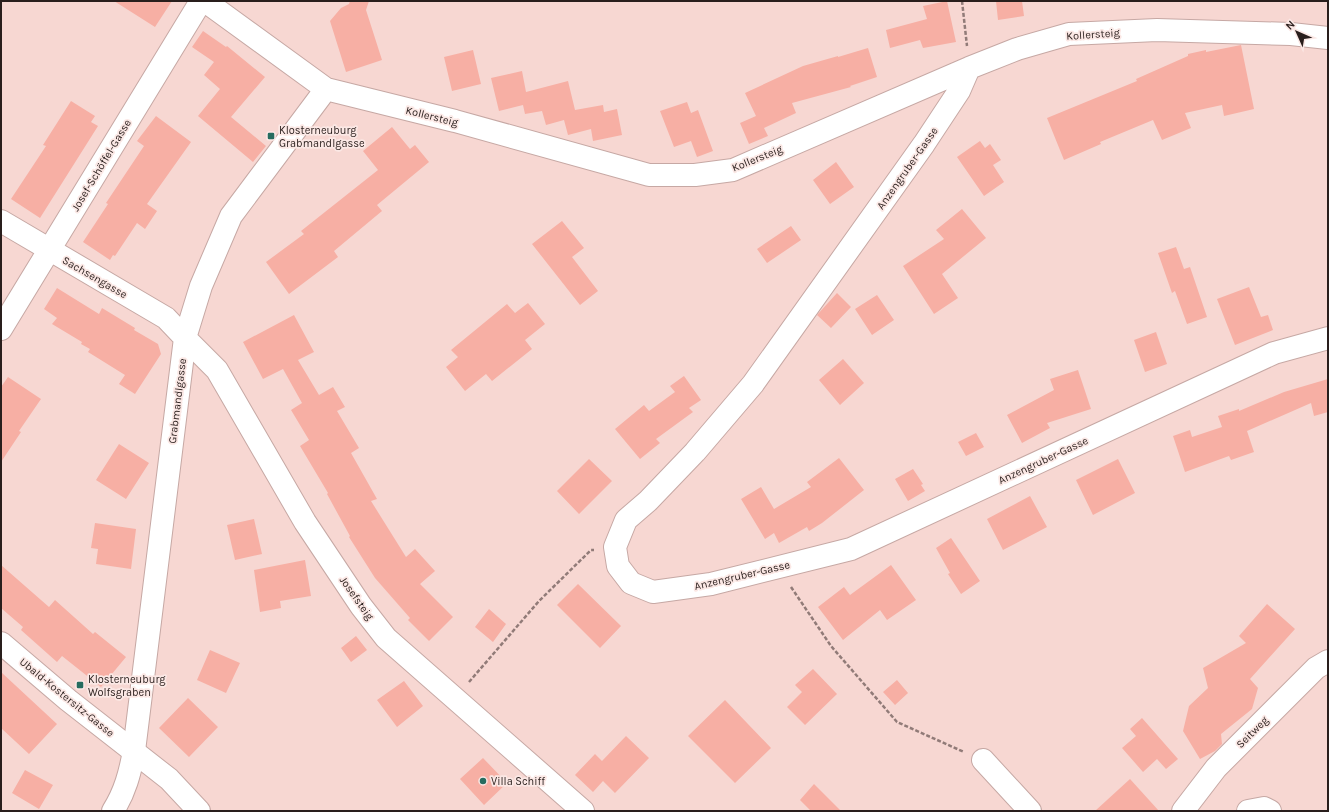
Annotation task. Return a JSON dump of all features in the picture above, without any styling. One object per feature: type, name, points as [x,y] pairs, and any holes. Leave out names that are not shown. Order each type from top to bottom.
[{"type":"street","name":"Josef-Schöffel-Gasse","points":[[1,329],[201,1]]},
{"type":"street","name":"Kollersteig","points":[[204,1],[326,89],[455,121],[649,175],[695,175],[733,170],[969,68],[1017,49],[1069,34],[1157,30],[1290,34],[1328,38]]},
{"type":"street","name":"Anzengruber-Gasse","points":[[969,68],[959,91],[924,144],[753,384],[695,452],[648,501],[626,520],[615,547],[618,566],[631,583],[653,592],[711,584],[851,549],[1274,353],[1328,338]]},
{"type":"street","name":"Grabmandlgasse","points":[[113,811],[126,787],[134,751],[185,338],[201,286],[231,216],[326,89]]},
{"type":"street","name":"Sachsengasse","points":[[1,221],[166,318],[185,338]]},
{"type":"street","name":"Josefsteig","points":[[185,338],[217,370],[305,522],[361,606],[386,638],[584,811]]},
{"type":"street","name":"Ubald-Kostersitz-Gasse","points":[[1,643],[68,700],[169,778],[199,811]]},
{"type":"street","name":"Seitweg","points":[[1183,811],[1216,768],[1316,668],[1328,661]]},
{"type":"street","points":[[983,760],[1030,811]]},
{"type":"street","points":[[1248,811],[1264,808],[1270,811]]},
{"type":"path","points":[[962,1],[969,68]]},
{"type":"path","points":[[468,683],[539,601],[591,550],[615,547]]},
{"type":"path","points":[[778,567],[831,646],[897,722],[983,760]]},
{"type":"building","points":[[114,1],[172,1],[155,27]]},
{"type":"building","points":[[350,1],[369,1],[366,10],[382,60],[346,72],[330,21],[341,8],[349,4]]},
{"type":"building","points":[[947,1],[956,42],[923,48],[920,40],[890,48],[886,30],[927,19],[923,6]]},
{"type":"building","points":[[996,1],[1022,1],[1024,16],[998,20]]},
{"type":"building","points":[[203,31],[226,47],[227,46],[265,77],[231,117],[266,146],[253,162],[198,116],[220,89],[204,75],[214,62],[192,47]]},
{"type":"building","points":[[1241,45],[1254,109],[1224,116],[1222,105],[1185,113],[1191,128],[1162,140],[1153,120],[1100,142],[1101,144],[1064,160],[1047,118],[1137,81],[1136,79],[1188,56],[1188,54]]},
{"type":"building","points":[[868,48],[877,77],[850,86],[851,87],[792,103],[796,113],[764,128],[768,136],[749,144],[740,123],[756,116],[745,93],[803,66]]},
{"type":"building","points":[[473,50],[481,84],[452,91],[444,57]]},
{"type":"building","points":[[522,71],[526,92],[568,81],[575,110],[603,105],[604,112],[617,109],[622,135],[593,141],[591,129],[568,135],[564,120],[546,125],[542,111],[525,114],[523,105],[499,111],[491,78]]},
{"type":"building","points":[[71,101],[95,116],[91,122],[98,126],[40,218],[11,199],[46,146],[43,145]]},
{"type":"building","points":[[687,102],[691,113],[698,110],[713,151],[697,157],[691,141],[674,147],[660,111]]},
{"type":"building","points":[[156,116],[191,142],[147,204],[157,211],[145,229],[137,223],[115,256],[113,255],[110,260],[83,242],[108,204],[106,203],[144,146],[137,141]]},
{"type":"building","points":[[392,127],[410,149],[415,145],[429,162],[377,205],[382,211],[334,251],[338,257],[289,294],[266,262],[304,234],[301,231],[378,170],[363,151]]},
{"type":"building","points":[[980,141],[985,148],[990,144],[1001,160],[993,165],[1004,182],[984,196],[957,157]]},
{"type":"building","points":[[836,162],[854,187],[830,204],[813,180]]},
{"type":"building","points":[[962,209],[986,238],[942,274],[958,298],[934,314],[903,266],[944,239],[936,230]]},
{"type":"building","points":[[562,221],[584,248],[572,257],[598,291],[580,305],[532,244]]},
{"type":"building","points":[[791,226],[801,240],[767,263],[757,249]]},
{"type":"building","points":[[1176,247],[1184,269],[1190,267],[1207,317],[1187,324],[1175,291],[1172,293],[1158,253]]},
{"type":"building","points":[[1249,287],[1261,317],[1268,315],[1273,330],[1235,345],[1217,299]]},
{"type":"building","points":[[57,288],[99,314],[102,308],[135,328],[134,330],[158,344],[161,354],[135,394],[119,384],[125,375],[88,352],[90,349],[81,344],[82,342],[52,324],[57,318],[44,309]]},
{"type":"building","points":[[837,293],[851,307],[831,328],[817,315]]},
{"type":"building","points":[[877,295],[894,320],[872,335],[855,309]]},
{"type":"building","points":[[528,303],[545,324],[525,340],[532,349],[492,381],[486,374],[465,391],[446,367],[458,357],[451,350],[507,304],[515,313]]},
{"type":"building","points":[[294,315],[314,352],[298,360],[319,395],[333,387],[345,407],[337,411],[359,448],[351,453],[377,499],[371,501],[406,557],[415,549],[435,571],[420,584],[453,617],[429,641],[408,620],[410,618],[375,578],[349,537],[350,536],[327,494],[328,493],[300,446],[309,440],[291,410],[302,403],[283,369],[263,379],[243,342]]},
{"type":"building","points":[[1156,332],[1167,364],[1145,372],[1134,340]]},
{"type":"building","points":[[843,359],[864,383],[840,405],[819,380]]},
{"type":"building","points":[[1078,370],[1091,409],[1047,423],[1050,428],[1022,443],[1007,415],[1054,390],[1050,379]]},
{"type":"building","points":[[684,376],[701,400],[689,408],[693,412],[656,439],[660,443],[640,459],[615,429],[644,405],[649,411],[675,392],[670,386]]},
{"type":"building","points":[[8,377],[41,399],[19,431],[21,432],[1,462],[1,387]]},
{"type":"building","points":[[1328,379],[1328,412],[1314,416],[1311,403],[1247,431],[1254,452],[1231,460],[1229,456],[1185,472],[1173,436],[1190,430],[1192,437],[1222,427],[1218,416],[1239,409],[1239,411],[1284,392]]},
{"type":"building","points":[[976,433],[984,447],[966,456],[958,442]]},
{"type":"building","points":[[119,444],[149,463],[126,499],[96,480]]},
{"type":"building","points":[[839,458],[864,490],[822,523],[809,531],[807,527],[779,543],[774,533],[765,539],[741,499],[761,487],[774,509],[811,487],[807,482]]},
{"type":"building","points":[[589,459],[612,481],[579,514],[557,491]]},
{"type":"building","points":[[1118,459],[1135,493],[1093,515],[1076,480]]},
{"type":"building","points":[[913,469],[923,484],[921,485],[925,491],[908,501],[895,479]]},
{"type":"building","points":[[1030,496],[1047,527],[1003,550],[987,519]]},
{"type":"building","points":[[254,519],[262,554],[235,560],[227,525]]},
{"type":"building","points":[[95,523],[136,529],[131,569],[96,564],[98,549],[91,548]]},
{"type":"building","points":[[951,538],[980,581],[961,594],[948,574],[950,573],[936,548]]},
{"type":"building","points":[[305,560],[311,596],[280,601],[281,608],[260,612],[254,570]]},
{"type":"building","points":[[1,565],[49,607],[55,600],[93,634],[95,632],[126,657],[101,687],[62,656],[57,662],[21,630],[23,627],[1,608]]},
{"type":"building","points":[[891,565],[916,600],[887,620],[880,610],[843,640],[818,607],[844,587],[850,595]]},
{"type":"building","points":[[578,584],[621,626],[600,648],[557,605]]},
{"type":"building","points":[[1267,604],[1295,629],[1250,679],[1258,688],[1252,709],[1221,734],[1222,744],[1215,751],[1200,759],[1183,731],[1189,706],[1208,688],[1203,668],[1246,643],[1239,636]]},
{"type":"building","points":[[489,609],[506,624],[493,642],[475,627]]},
{"type":"building","points":[[356,636],[367,650],[351,662],[341,648]]},
{"type":"building","points":[[210,650],[240,663],[226,693],[197,680]]},
{"type":"building","points":[[813,669],[837,694],[805,725],[787,707],[802,692],[795,685]]},
{"type":"building","points":[[1,672],[57,724],[29,754],[1,728]]},
{"type":"building","points":[[897,680],[908,693],[895,705],[883,692]]},
{"type":"building","points":[[404,681],[423,706],[397,727],[377,700]]},
{"type":"building","points":[[188,698],[218,727],[189,757],[159,728]]},
{"type":"building","points":[[725,700],[771,748],[735,783],[688,736]]},
{"type":"building","points":[[1142,718],[1178,759],[1166,769],[1157,759],[1143,772],[1122,748],[1136,736],[1130,729]]},
{"type":"building","points":[[626,736],[649,758],[615,793],[603,781],[593,792],[575,775],[595,754],[602,761]]},
{"type":"building","name":"Villa Schiff","points":[[483,758],[507,783],[484,805],[460,779]]},
{"type":"building","points":[[25,770],[53,785],[39,809],[12,793]]},
{"type":"building","points":[[1130,779],[1159,811],[1095,811]]},
{"type":"building","points":[[814,784],[841,811],[811,811],[800,800]]},
{"type":"place","name":"Klosterneuburg Grabmandlgasse","points":[[271,136]]},
{"type":"place","name":"Klosterneuburg Wolfsgraben","points":[[80,685]]},
{"type":"place","name":"Villa Schiff","points":[[483,781]]}]
